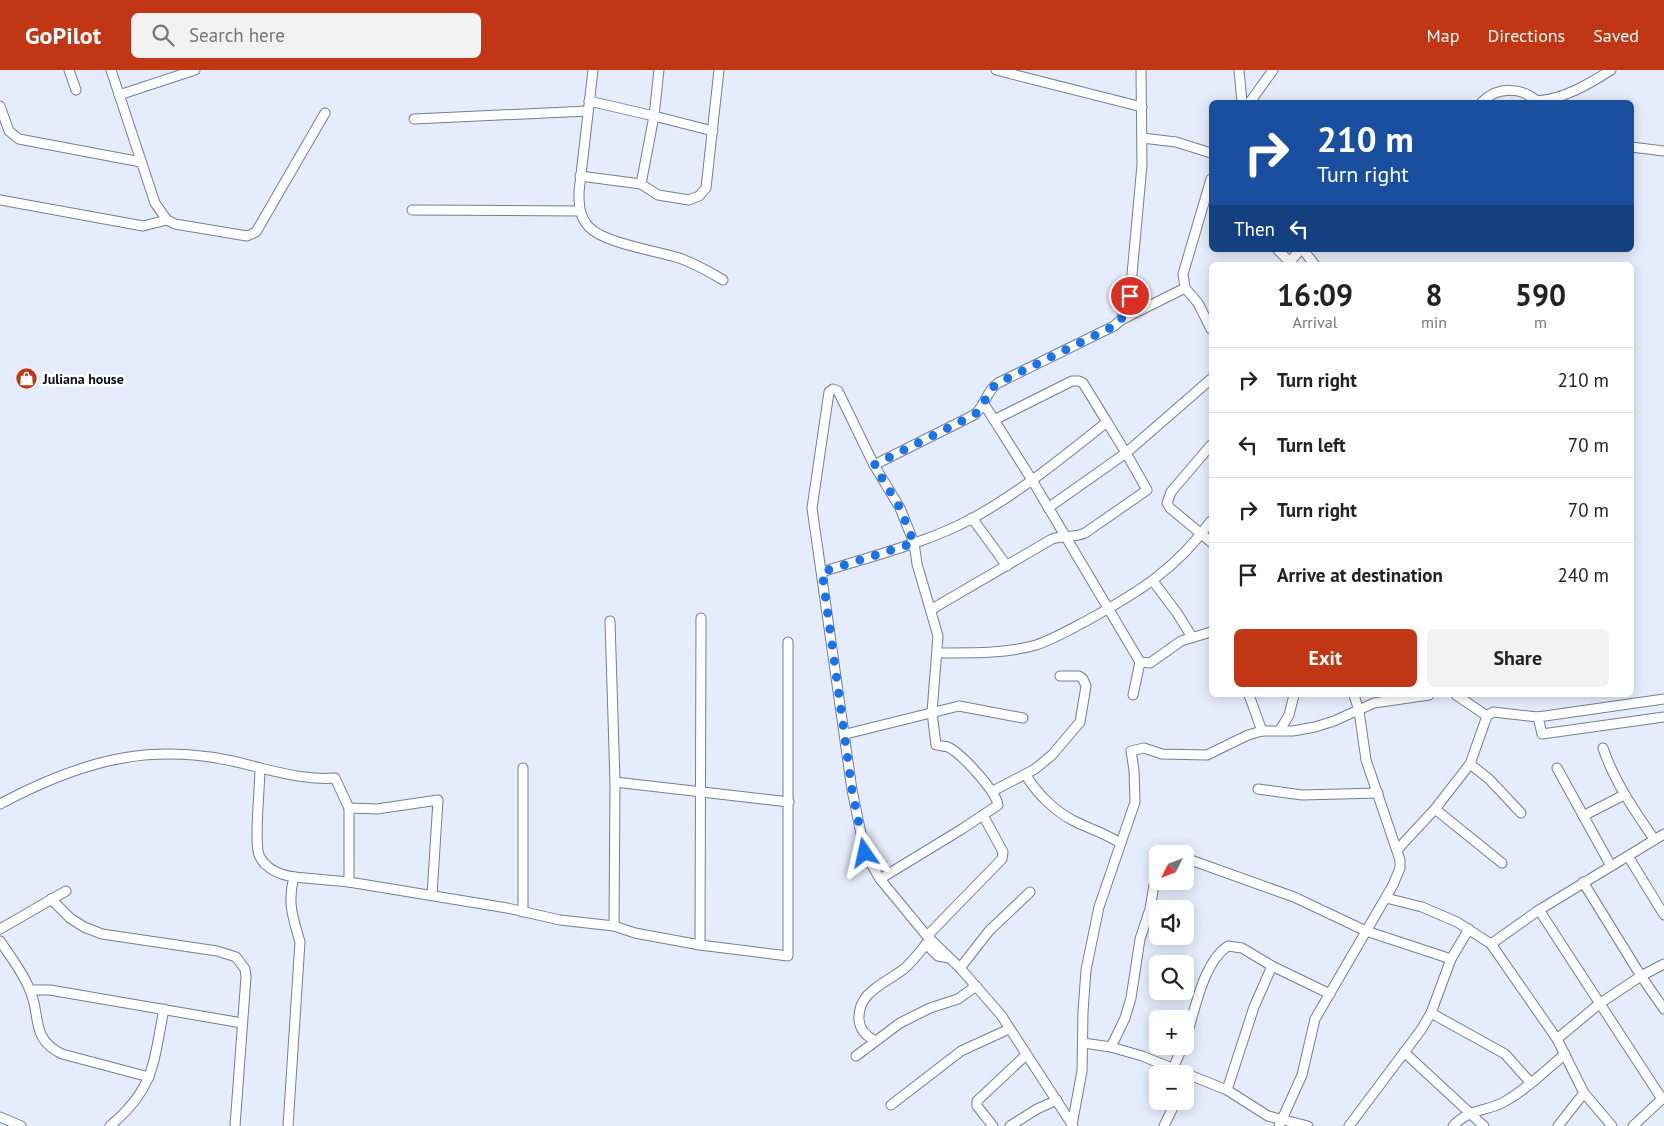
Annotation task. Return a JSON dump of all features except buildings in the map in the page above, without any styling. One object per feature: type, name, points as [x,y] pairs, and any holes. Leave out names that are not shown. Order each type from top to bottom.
[{"type":"street","points":[[69,70],[76,90]]},
{"type":"street","points":[[111,70],[155,203],[167,220],[175,224],[247,236],[256,232],[325,113]]},
{"type":"street","points":[[119,95],[195,70]]},
{"type":"street","points":[[593,70],[580,176],[579,212],[588,226],[600,236],[683,260],[703,268],[723,280]]},
{"type":"street","points":[[641,184],[654,116],[659,70]]},
{"type":"street","points":[[580,176],[641,184],[658,195],[689,200],[699,196],[706,188],[720,70]]},
{"type":"street","points":[[996,70],[1142,106]]},
{"type":"street","points":[[1121,320],[1130,296],[1142,165],[1141,70]]},
{"type":"street","points":[[1239,70],[1242,100]]},
{"type":"street","points":[[1251,100],[1273,70]]},
{"type":"street","points":[[1552,100],[1611,70]]},
{"type":"street","points":[[1484,100],[1490,95],[1506,90],[1523,92],[1535,100]]},
{"type":"street","points":[[589,101],[713,131]]},
{"type":"street","points":[[0,106],[4,121],[14,136]]},
{"type":"street","points":[[414,119],[588,111]]},
{"type":"street","points":[[0,134],[141,162]]},
{"type":"street","points":[[1142,138],[1176,142],[1209,152]]},
{"type":"street","points":[[1634,147],[1664,151]]},
{"type":"street","points":[[1208,197],[1183,274],[1185,288],[1198,303],[1209,325]]},
{"type":"street","points":[[0,200],[143,226],[167,220]]},
{"type":"street","points":[[412,210],[579,212]]},
{"type":"street","points":[[1290,262],[1299,252]]},
{"type":"street","points":[[1303,252],[1312,262]]},
{"type":"street","points":[[874,465],[974,415],[984,404],[991,388],[998,383],[1114,326],[1121,320],[1185,288]]},
{"type":"street","points":[[932,609],[1052,540],[1063,535],[1078,536],[1085,533],[1147,490],[1083,383],[1078,380],[1072,381],[994,420]]},
{"type":"street","points":[[1048,508],[1126,453],[1209,381]]},
{"type":"street","points":[[880,879],[998,804],[993,791],[975,771],[949,747],[936,745],[932,712],[938,636],[932,609],[919,572],[914,543],[900,508],[874,465],[838,392],[833,389],[829,392],[812,508],[846,734],[852,790],[865,853],[880,879],[927,936],[960,968],[1001,1015],[1073,1125]]},
{"type":"street","points":[[984,404],[1032,480],[1140,662],[1133,695]]},
{"type":"street","points":[[822,572],[914,543],[972,518],[1032,480],[1107,422]]},
{"type":"street","points":[[1209,447],[1171,492],[1167,503],[1170,508],[1209,540]]},
{"type":"street","points":[[972,518],[1007,566]]},
{"type":"street","points":[[938,653],[997,651],[1037,645],[1109,608],[1153,581],[1174,564],[1209,523]]},
{"type":"street","points":[[1153,581],[1192,637]]},
{"type":"street","points":[[700,945],[701,618]]},
{"type":"street","points":[[610,621],[615,782],[614,926]]},
{"type":"street","points":[[1140,662],[1150,663],[1181,641],[1209,633]]},
{"type":"street","points":[[260,768],[257,837],[259,855],[267,866],[281,875],[349,882],[432,895],[560,920],[614,926],[635,933],[700,945],[788,956],[788,642]]},
{"type":"street","points":[[993,791],[1026,775],[1052,755],[1080,722],[1086,686],[1083,679],[1079,676],[1060,676]]},
{"type":"street","points":[[1251,697],[1262,731]]},
{"type":"street","points":[[1280,730],[1289,715],[1294,697]]},
{"type":"street","points":[[1280,1123],[1302,1075],[1316,1019],[1386,898],[1400,868],[1397,850],[1381,810],[1378,793],[1366,760],[1359,711],[1355,697]]},
{"type":"street","points":[[1073,1125],[1082,1071],[1086,970],[1099,907],[1135,802],[1134,770],[1131,751],[1133,748],[1144,748],[1162,754],[1207,755],[1248,735],[1262,731],[1293,731],[1315,727],[1388,700],[1413,697]]},
{"type":"street","points":[[1459,697],[1487,716]]},
{"type":"street","points":[[1397,850],[1435,809],[1470,764],[1487,716],[1493,712],[1538,716],[1664,699]]},
{"type":"street","points":[[846,734],[959,706],[1023,718]]},
{"type":"street","points":[[1538,716],[1542,734],[1664,716]]},
{"type":"street","points":[[1603,748],[1608,763],[1624,795],[1654,839]]},
{"type":"street","points":[[0,804],[59,774],[104,761],[143,754],[195,755],[230,760],[293,776],[319,779],[335,778],[349,808],[349,882]]},
{"type":"street","points":[[1470,764],[1489,779],[1521,813]]},
{"type":"street","points":[[523,768],[523,912]]},
{"type":"street","points":[[1557,768],[1611,866]]},
{"type":"street","points":[[1026,775],[1034,789],[1068,818],[1104,833],[1120,843]]},
{"type":"street","points":[[615,782],[789,802]]},
{"type":"street","points":[[1258,789],[1302,795],[1378,793]]},
{"type":"street","points":[[1583,816],[1624,795]]},
{"type":"street","points":[[349,808],[377,808],[438,800],[432,895]]},
{"type":"street","points":[[1435,809],[1502,863]]},
{"type":"street","points":[[927,936],[1002,859],[1003,852],[983,815]]},
{"type":"street","points":[[1491,944],[1583,882],[1664,834]]},
{"type":"street","points":[[1628,856],[1664,915]]},
{"type":"street","points":[[1194,861],[1294,897],[1366,932],[1451,959]]},
{"type":"street","points":[[288,1126],[300,942],[292,915],[289,894],[294,877]]},
{"type":"street","points":[[1583,882],[1641,976],[1664,1009]]},
{"type":"street","points":[[1111,1047],[1125,1018],[1131,998],[1140,939],[1150,909],[1153,890]]},
{"type":"street","points":[[0,929],[66,891]]},
{"type":"street","points":[[960,968],[989,931],[1030,892]]},
{"type":"street","points":[[1386,898],[1422,908],[1469,929],[1491,944],[1557,1039],[1584,1093],[1612,1126]]},
{"type":"street","points":[[51,899],[84,927],[102,934],[217,951],[236,957],[245,969],[235,1126]]},
{"type":"street","points":[[1539,910],[1599,1004],[1663,1098],[1633,1126]]},
{"type":"street","points":[[1349,1126],[1431,1013],[1451,959],[1469,929]]},
{"type":"street","points":[[0,941],[30,990],[42,1039],[50,1048],[62,1054],[149,1078]]},
{"type":"street","points":[[874,1040],[868,1037],[859,1025],[860,1007],[865,996],[904,968],[926,944],[938,956],[949,958]]},
{"type":"street","points":[[1194,1013],[1216,956],[1228,946],[1242,948],[1272,966],[1330,994]]},
{"type":"street","points":[[1557,1039],[1599,1004],[1641,976],[1664,964]]},
{"type":"street","points":[[1227,1090],[1254,1007],[1272,966]]},
{"type":"street","points":[[856,1056],[874,1040],[906,1020],[930,1008],[958,999],[976,986]]},
{"type":"street","points":[[30,990],[50,990],[242,1023]]},
{"type":"street","points":[[110,1126],[128,1111],[143,1092],[153,1069],[164,1010]]},
{"type":"street","points":[[1431,1013],[1505,1054],[1530,1082]]},
{"type":"street","points":[[891,1106],[961,1051],[1009,1029]]},
{"type":"street","points":[[1084,1043],[1111,1047],[1164,1065]]},
{"type":"street","points":[[1404,1052],[1484,1126]]},
{"type":"street","points":[[1453,1126],[1468,1113],[1502,1103],[1565,1054]]},
{"type":"street","points":[[993,1126],[977,1106],[977,1101],[1026,1055]]},
{"type":"street","points":[[1194,1081],[1227,1090],[1280,1123],[1308,1126]]},
{"type":"street","points":[[1558,1126],[1584,1093]]},
{"type":"street","points":[[1010,1126],[1037,1109],[1057,1100]]},
{"type":"street","points":[[1164,1126],[1172,1110]]},
{"type":"street","points":[[0,1117],[22,1126]]},
{"type":"place","name":"Juliana house","points":[[27,379]]},
{"type":"route","points":[[865,853],[852,790],[846,734],[822,572],[914,543],[900,508],[874,465],[912,448],[974,415],[980,411],[991,388],[998,383],[1114,326],[1121,320],[1130,296]]}]
